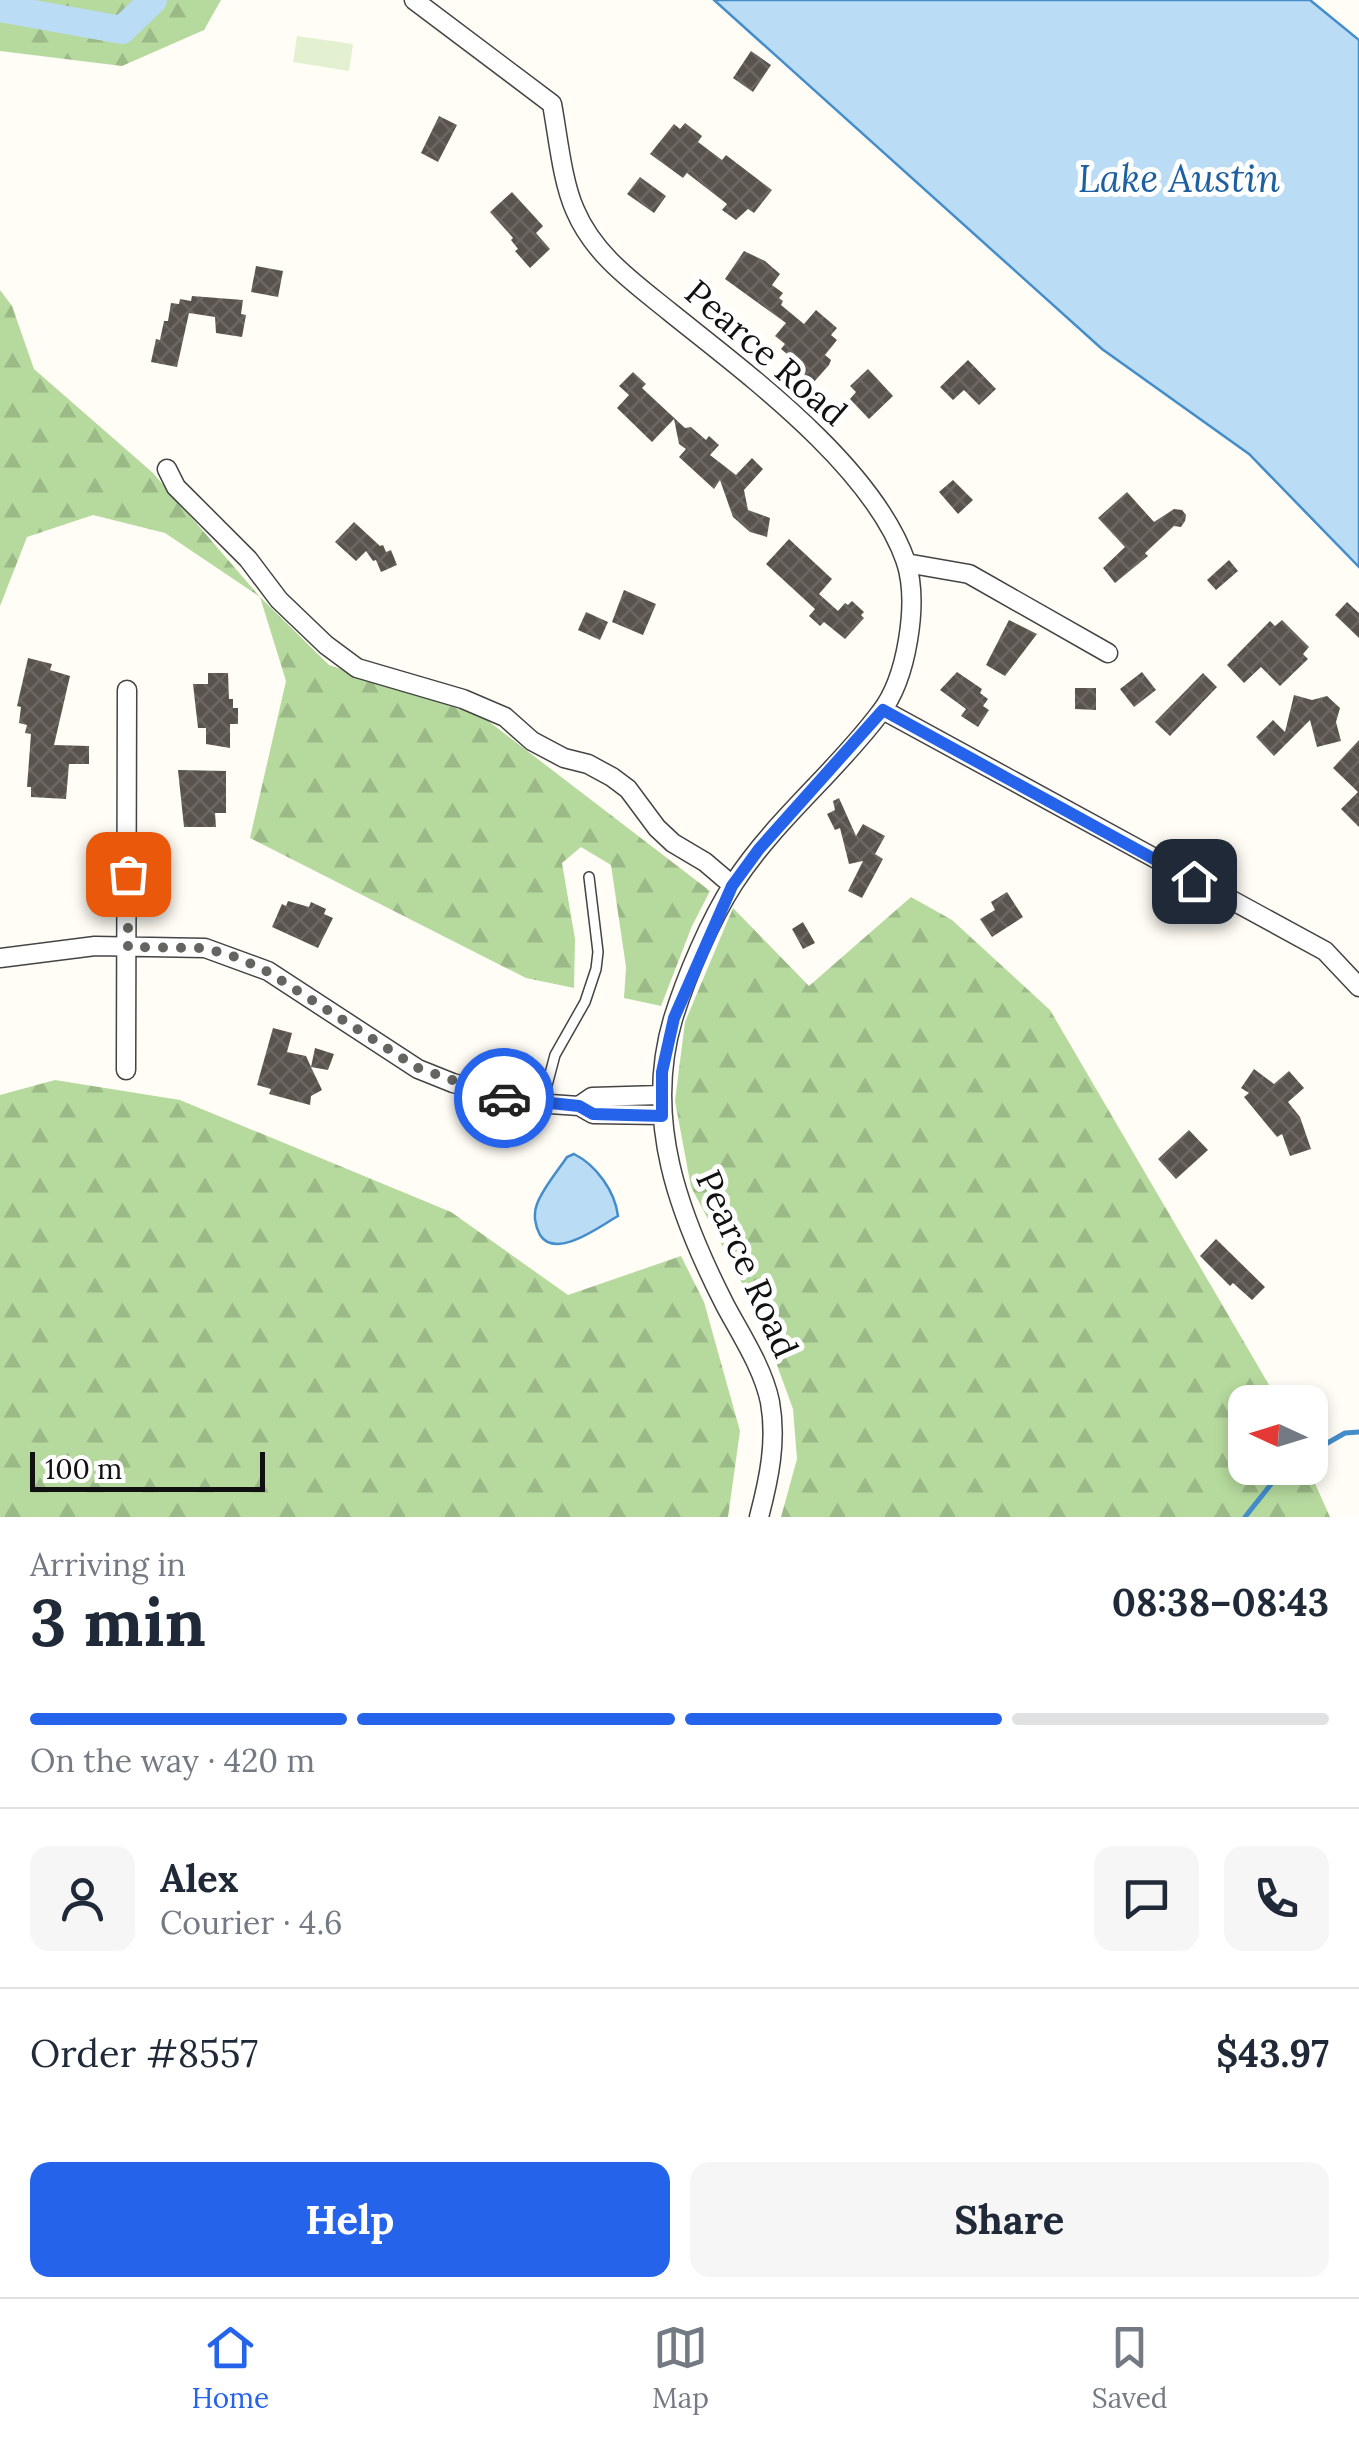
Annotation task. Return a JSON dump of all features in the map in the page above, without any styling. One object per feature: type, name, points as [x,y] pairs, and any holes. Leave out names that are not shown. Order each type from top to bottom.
[{"type":"street","name":"Pearce Road","points":[[414,0],[552,104],[574,209],[604,258],[800,418],[877,505],[906,563],[912,608],[903,662],[883,710],[759,849],[732,886],[674,1018],[662,1072],[666,1156],[682,1211],[762,1377],[770,1403],[770,1479],[759,1517]]},
{"type":"street","points":[[167,469],[176,487],[248,559],[279,600],[326,645],[357,668],[463,699],[505,718],[532,741],[600,770],[628,789],[665,836],[705,862],[732,886]]},
{"type":"street","points":[[906,563],[969,574],[1108,653]]},
{"type":"street","points":[[126,690],[126,1070]]},
{"type":"street","points":[[883,710],[1325,950],[1359,987]]},
{"type":"street","points":[[0,958],[64,948],[205,948],[268,972],[418,1068],[482,1094],[579,1106],[592,1097],[610,1106],[662,1116]]},
{"type":"street","points":[[610,1106],[661,1095]]},
{"type":"lane","points":[[542,1104],[555,1056],[585,1002],[596,969],[598,952],[589,877]]},
{"type":"green space","points":[[0,0],[221,0],[204,30],[122,66],[0,51]]},
{"type":"green space","points":[[297,36],[353,44],[349,71],[293,62]]},
{"type":"green space","points":[[0,290],[12,306],[34,369],[153,473],[260,597],[165,533],[93,515],[27,537],[0,606]]},
{"type":"green space","points":[[260,597],[329,665],[483,717],[710,891],[661,1006],[624,998],[626,967],[611,865],[581,847],[562,863],[575,939],[574,988],[526,978],[250,838],[286,681]]},
{"type":"green space","points":[[911,897],[952,920],[1050,1010],[1269,1385],[1228,1385],[1228,1485],[1316,1485],[1330,1517],[781,1517],[797,1459],[793,1409],[758,1313],[691,1187],[675,1101],[685,1022],[733,908],[809,986]]},
{"type":"green space","points":[[55,1080],[180,1100],[451,1212],[568,1295],[681,1256],[704,1302],[740,1431],[728,1517],[0,1517],[0,1095]]},
{"type":"water","name":"Lake Austin","points":[[714,0],[1310,0],[1359,40],[1359,567],[1249,454],[1102,349]]},
{"type":"water","points":[[574,1154],[603,1180],[618,1216],[578,1239],[547,1242],[537,1228],[536,1208],[550,1180],[567,1157]]},
{"type":"building","points":[[751,51],[771,65],[753,92],[733,78]]},
{"type":"building","points":[[439,116],[457,125],[438,162],[421,153]]},
{"type":"building","points":[[685,123],[702,136],[698,142],[722,160],[726,155],[772,190],[754,213],[748,209],[736,220],[722,210],[727,204],[687,173],[683,178],[650,154],[674,124],[680,129]]},
{"type":"building","points":[[640,177],[666,196],[654,213],[627,194]]},
{"type":"building","points":[[512,192],[543,226],[536,233],[550,249],[530,268],[515,251],[518,249],[513,238],[490,212]]},
{"type":"building","points":[[744,251],[780,274],[772,285],[783,293],[779,298],[783,301],[781,305],[804,324],[816,310],[837,328],[831,335],[837,340],[825,355],[831,360],[829,365],[813,383],[795,368],[799,364],[781,349],[785,344],[775,336],[786,323],[725,279]]},
{"type":"building","points":[[256,266],[283,271],[278,297],[251,292]]},
{"type":"building","points":[[192,296],[243,300],[241,314],[246,315],[242,337],[216,333],[215,317],[189,313],[177,367],[151,362],[171,303],[179,304],[180,299],[191,301]]},
{"type":"building","points":[[968,360],[996,389],[979,405],[964,390],[953,400],[940,387]]},
{"type":"building","points":[[868,369],[893,396],[869,419],[850,399],[856,392],[850,386]]},
{"type":"building","points":[[633,372],[646,384],[642,388],[685,428],[691,427],[706,440],[709,436],[719,445],[710,455],[736,475],[752,458],[763,469],[744,490],[748,510],[770,518],[767,537],[750,532],[733,517],[720,480],[714,489],[679,457],[686,449],[679,444],[674,419],[652,442],[617,408],[629,395],[619,386]]},
{"type":"building","points":[[953,480],[973,500],[958,514],[939,492]]},
{"type":"building","points":[[1127,492],[1154,522],[1174,509],[1186,515],[1181,527],[1174,526],[1145,553],[1148,556],[1115,583],[1103,568],[1125,547],[1098,518]]},
{"type":"building","points":[[354,522],[383,545],[386,552],[391,550],[397,565],[381,572],[366,551],[356,561],[335,542]]},
{"type":"building","points":[[789,539],[832,579],[819,594],[838,611],[852,601],[864,612],[864,618],[845,639],[824,622],[820,626],[809,616],[815,609],[766,564]]},
{"type":"building","points":[[1229,560],[1238,571],[1216,590],[1207,580]]},
{"type":"building","points":[[624,590],[656,604],[643,635],[612,622]]},
{"type":"building","points":[[1347,602],[1359,613],[1359,638],[1335,615]]},
{"type":"building","points":[[586,612],[608,622],[600,640],[578,630]]},
{"type":"building","points":[[1009,620],[1037,634],[1005,676],[986,665]]},
{"type":"building","points":[[1282,620],[1309,647],[1303,654],[1308,659],[1280,686],[1261,667],[1244,683],[1227,665],[1270,621],[1275,626]]},
{"type":"building","points":[[28,658],[52,664],[50,670],[70,676],[54,745],[89,746],[89,764],[69,764],[66,799],[31,797],[31,787],[27,787],[31,734],[25,733],[27,725],[19,723],[21,707],[17,706]]},
{"type":"building","points":[[957,672],[982,689],[980,693],[988,699],[983,706],[989,710],[978,727],[961,716],[966,709],[940,690]]},
{"type":"building","points":[[1142,672],[1156,690],[1134,707],[1120,689]]},
{"type":"building","points":[[208,673],[228,673],[229,699],[233,699],[233,708],[238,708],[238,724],[230,724],[230,748],[206,744],[206,728],[198,728],[193,684],[208,684]]},
{"type":"building","points":[[1203,673],[1217,687],[1170,736],[1155,722]]},
{"type":"building","points":[[1075,688],[1096,688],[1096,710],[1075,709]]},
{"type":"building","points":[[1294,695],[1312,700],[1327,696],[1340,708],[1336,722],[1341,741],[1317,747],[1310,720],[1274,756],[1256,737],[1273,720],[1285,732]]},
{"type":"building","points":[[1359,740],[1359,827],[1341,809],[1358,792],[1333,768]]},
{"type":"building","points":[[178,770],[226,771],[226,813],[215,813],[216,827],[184,827]]},
{"type":"building","points":[[839,798],[856,836],[863,824],[885,836],[875,854],[883,859],[862,898],[848,891],[863,861],[849,864],[840,828],[835,830],[827,814],[835,810],[833,801]]},
{"type":"building","points":[[1007,892],[1023,917],[992,937],[980,919],[995,910],[991,902]]},
{"type":"building","points":[[288,901],[309,907],[311,902],[326,909],[324,914],[333,918],[318,948],[272,927],[282,904],[286,906]]},
{"type":"building","points":[[803,922],[815,943],[803,949],[792,929]]},
{"type":"building","points":[[273,1028],[292,1033],[287,1052],[306,1056],[322,1090],[311,1096],[310,1105],[269,1094],[271,1089],[257,1085]]},
{"type":"building","points":[[315,1048],[334,1054],[328,1070],[311,1067]]},
{"type":"building","points":[[1254,1069],[1274,1084],[1289,1071],[1304,1088],[1288,1102],[1300,1117],[1311,1149],[1290,1156],[1282,1134],[1277,1137],[1244,1097],[1249,1093],[1241,1088]]},
{"type":"building","points":[[1189,1130],[1208,1150],[1176,1179],[1158,1159]]},
{"type":"building","points":[[1216,1239],[1265,1287],[1252,1300],[1233,1283],[1230,1286],[1200,1256]]},
{"type":"waterway","points":[[0,8],[122,30],[153,0]]},
{"type":"waterway","points":[[1328,1443],[1345,1433],[1359,1432]]},
{"type":"waterway","points":[[1245,1517],[1270,1485]]},
{"type":"way so far","points":[[128,874],[128,947],[205,948],[239,958],[268,972],[418,1068],[482,1094],[504,1098]]},
{"type":"route","points":[[504,1098],[579,1106],[593,1114],[662,1116],[662,1072],[674,1018],[732,886],[759,849],[883,710],[1194,881]]}]
